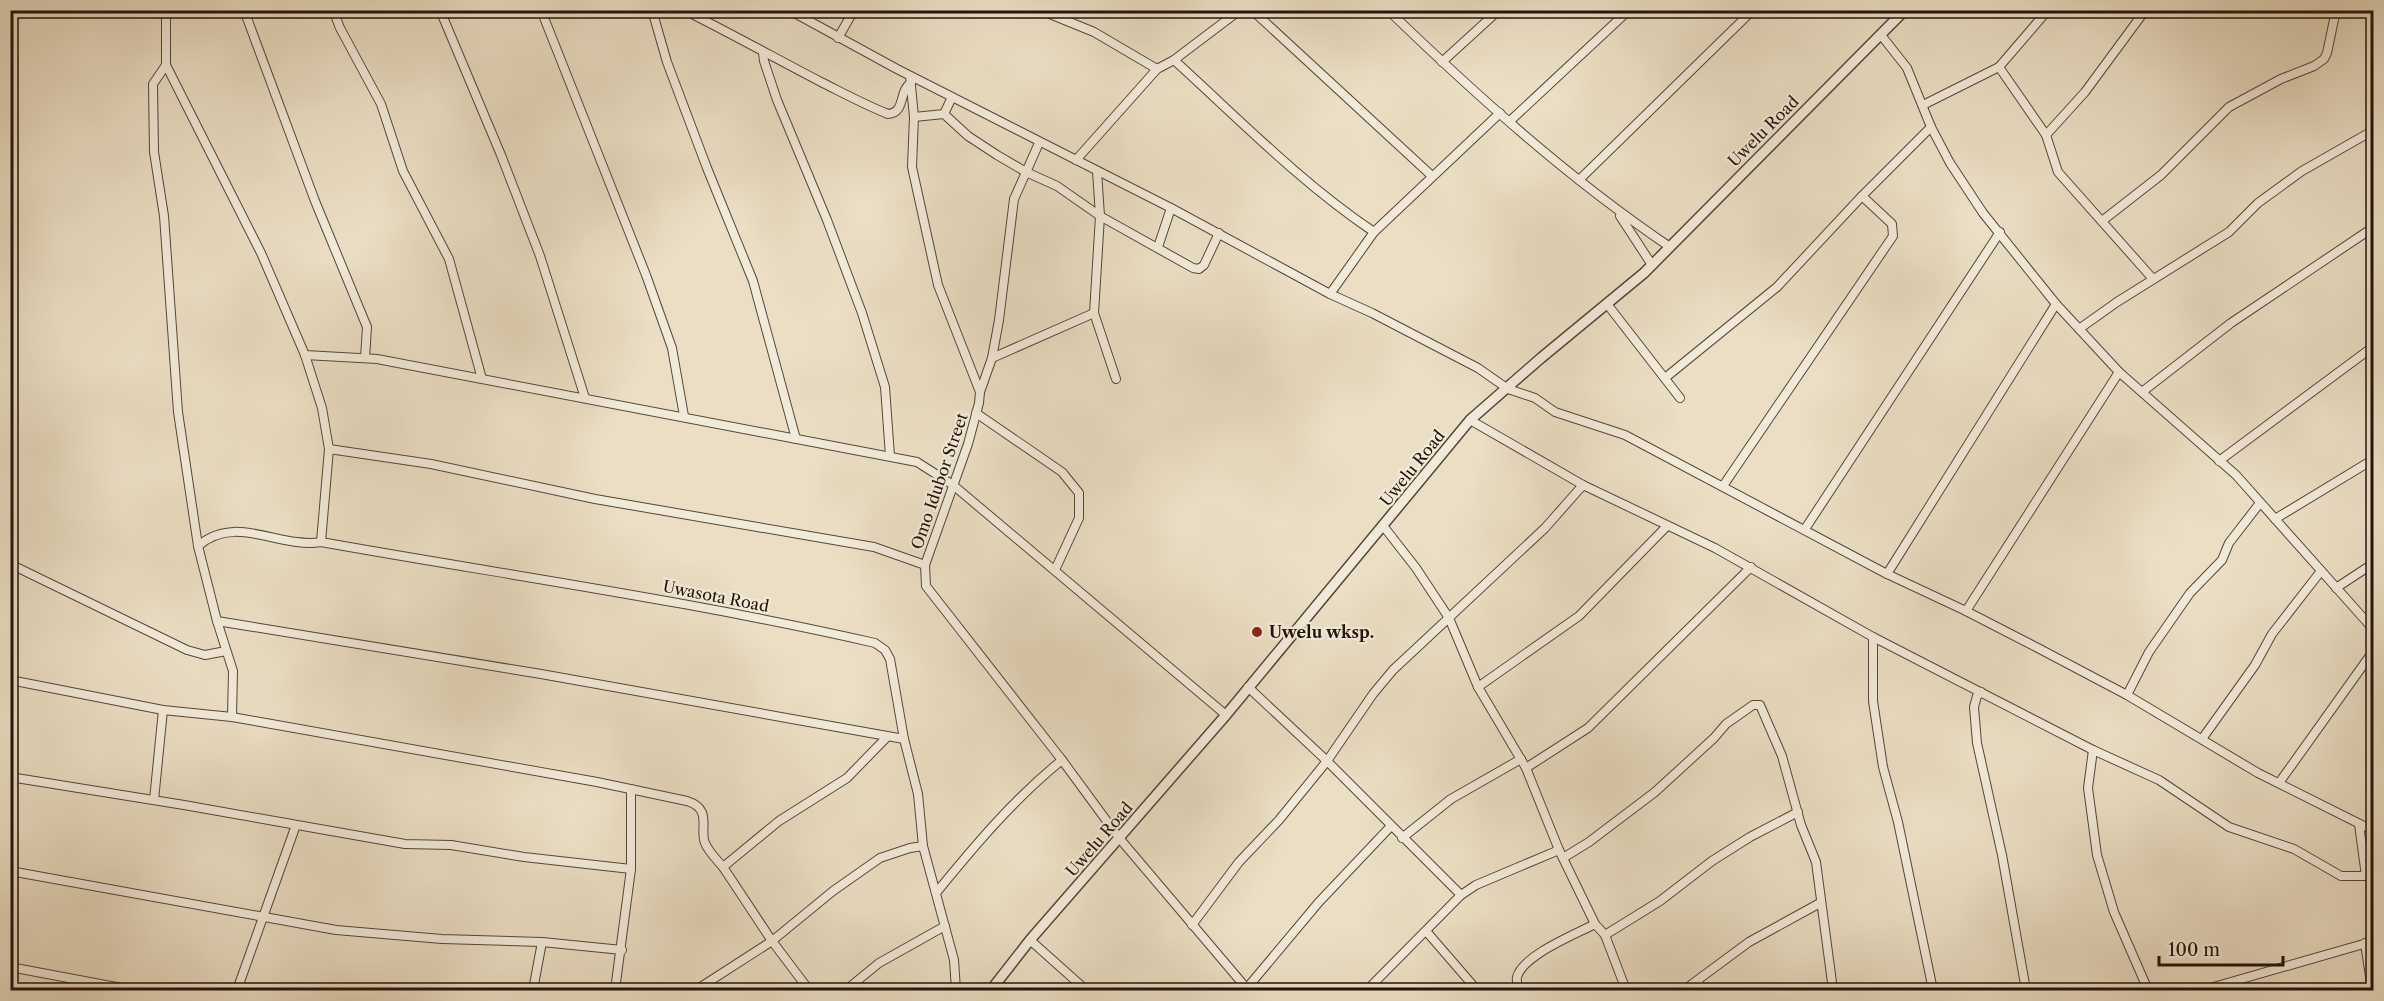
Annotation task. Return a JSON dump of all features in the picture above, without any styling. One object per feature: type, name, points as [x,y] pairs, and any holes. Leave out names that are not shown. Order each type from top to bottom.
[{"type":"street","points":[[166,10],[166,64],[261,253],[305,355],[322,408],[329,449],[321,542]]},
{"type":"street","points":[[244,10],[315,201],[367,327],[365,358]]},
{"type":"street","points":[[333,10],[340,28],[381,104],[403,171],[449,259],[482,379]]},
{"type":"street","points":[[440,10],[501,155],[540,256],[585,398]]},
{"type":"street","points":[[541,10],[646,275],[672,348],[684,417]]},
{"type":"street","points":[[652,10],[667,62],[706,168],[753,281],[796,439]]},
{"type":"street","points":[[684,10],[737,36],[764,53],[888,114],[893,114],[900,109],[904,88],[910,80]]},
{"type":"street","points":[[789,10],[910,80],[952,97],[1171,208],[1330,294],[1478,368],[1508,389],[1535,398],[1555,412],[1625,435],[1887,574],[1966,611],[2127,695],[2279,783],[2373,831]]},
{"type":"street","points":[[838,38],[854,10]]},
{"type":"street","points":[[1040,10],[1094,32],[1157,69]]},
{"type":"street","points":[[1222,10],[1228,19]]},
{"type":"street","points":[[1076,160],[1157,69],[1174,60],[1240,10]]},
{"type":"street","points":[[1252,10],[1432,176]]},
{"type":"street","points":[[1388,10],[1442,62],[1579,180],[1618,212],[1670,247]]},
{"type":"street","points":[[1442,62],[1499,10]]},
{"type":"street","points":[[1510,122],[1629,10]]},
{"type":"street","points":[[1579,180],[1753,10]]},
{"type":"street","points":[[1923,105],[1999,67],[2048,10]]},
{"type":"street","points":[[2102,221],[2161,175],[2229,107],[2324,59],[2328,53],[2336,12],[2318,10]]},
{"type":"street","name":"Uwelu Road","points":[[991,990],[1030,940],[1120,839],[1384,527],[1470,420],[1652,265],[1904,11]]},
{"type":"street","points":[[2046,135],[2085,92],[2141,16]]},
{"type":"street","points":[[1881,35],[1907,68],[1931,127],[1950,163],[1983,213],[2056,304],[2119,372],[2219,461],[2260,502],[2373,630]]},
{"type":"street","points":[[764,53],[764,61],[777,100],[827,220],[862,313],[885,387],[890,456]]},
{"type":"street","points":[[1174,60],[1281,161],[1333,204],[1374,232]]},
{"type":"street","points":[[166,64],[153,84],[154,152],[164,216],[178,412],[198,546],[217,621],[233,671],[232,717]]},
{"type":"street","points":[[1999,67],[2046,135],[2058,172],[2153,279]]},
{"type":"street","points":[[910,80],[914,117],[912,167],[938,285],[980,392]]},
{"type":"street","points":[[944,114],[952,97]]},
{"type":"street","points":[[1330,294],[1374,232],[1500,113]]},
{"type":"street","points":[[914,117],[944,114],[968,136],[1026,172],[1057,186],[1100,216],[1193,268],[1200,269],[1208,258],[1219,233]]},
{"type":"street","points":[[1665,378],[1777,287],[1862,196],[1931,127]]},
{"type":"street","points":[[2079,329],[2153,279],[2229,232],[2258,203],[2302,171],[2373,129]]},
{"type":"street","name":"Omo Idubor Street","points":[[1039,143],[1014,199],[992,358],[953,485],[925,565],[926,586],[1062,760],[1120,839],[1248,989]]},
{"type":"street","points":[[1097,171],[1100,216],[1094,313],[1116,379]]},
{"type":"street","points":[[1723,486],[1893,236],[1892,224],[1862,196]]},
{"type":"street","points":[[1158,247],[1171,208]]},
{"type":"street","points":[[1618,212],[1652,265]]},
{"type":"street","points":[[2142,392],[2230,323],[2373,227]]},
{"type":"street","points":[[1805,529],[2000,232]]},
{"type":"street","points":[[1607,304],[1680,398]]},
{"type":"street","points":[[1887,574],[2056,304]]},
{"type":"street","points":[[992,358],[1094,313]]},
{"type":"street","points":[[2219,461],[2373,346]]},
{"type":"street","points":[[305,355],[365,358],[917,462],[953,485],[1226,715]]},
{"type":"street","points":[[1966,611],[2119,372]]},
{"type":"street","points":[[976,413],[1062,472],[1079,493],[1079,518],[1055,570]]},
{"type":"street","points":[[1470,420],[1582,485],[1751,567],[1873,637],[2093,750],[2159,780],[2229,827],[2294,849],[2341,876],[2371,876],[2359,824]]},
{"type":"street","points":[[329,449],[431,464],[595,500],[874,547],[925,565]]},
{"type":"street","points":[[2274,519],[2373,459]]},
{"type":"street","points":[[1192,925],[1239,862],[1279,820],[1327,761],[1373,694],[1393,670],[1545,528],[1582,485]]},
{"type":"street","points":[[2127,695],[2149,652],[2190,593],[2222,560],[2229,543],[2260,502]]},
{"type":"street","points":[[1478,687],[1579,616],[1667,526]]},
{"type":"street","points":[[1384,527],[1416,568],[1449,618],[1478,687],[1526,768],[1561,854],[1595,924],[1605,935],[1626,990]]},
{"type":"street","name":"Uwasota Road","points":[[198,546],[208,536],[230,531],[256,533],[306,545],[321,542],[500,574],[632,593],[875,643],[885,650],[890,659],[904,739],[918,794],[923,846],[954,960],[956,990]]},
{"type":"street","points":[[2336,588],[2373,563]]},
{"type":"street","points":[[10,564],[187,650],[205,655],[226,651]]},
{"type":"street","points":[[1526,768],[1588,729],[1751,567]]},
{"type":"street","points":[[2202,739],[2255,665],[2272,634],[2321,571]]},
{"type":"street","points":[[217,621],[541,674],[904,739]]},
{"type":"street","points":[[1873,637],[1873,701],[1883,767],[1898,822],[1933,990]]},
{"type":"street","points":[[2279,783],[2373,650]]},
{"type":"street","points":[[10,680],[163,710],[232,717],[687,801],[700,809],[705,827],[704,842],[772,941],[809,990]]},
{"type":"street","points":[[1248,687],[1327,761],[1461,895]]},
{"type":"street","points":[[1981,692],[1974,706],[1977,743],[2002,855],[2026,990]]},
{"type":"street","points":[[1367,990],[1461,895],[1476,885],[1589,842],[1655,792],[1714,738],[1725,724],[1757,704],[1761,707],[1782,756],[1798,812],[1816,862],[1833,990]]},
{"type":"street","points":[[154,800],[163,710]]},
{"type":"street","points":[[723,867],[779,821],[847,778],[887,737]]},
{"type":"street","points":[[2093,750],[2088,788],[2097,855],[2114,912],[2148,990]]},
{"type":"street","points":[[1402,838],[1451,799],[1521,759]]},
{"type":"street","points":[[936,892],[997,820],[1026,790],[1062,760]]},
{"type":"street","points":[[10,777],[405,844],[452,845],[524,857],[631,869]]},
{"type":"street","points":[[615,990],[631,869],[631,789]]},
{"type":"street","points":[[1605,935],[1660,901],[1712,861],[1750,837],[1798,812]]},
{"type":"street","points":[[237,990],[296,825]]},
{"type":"street","points":[[1248,989],[1319,902],[1391,826]]},
{"type":"street","points":[[696,990],[772,941],[833,891],[880,858],[923,846]]},
{"type":"street","points":[[10,871],[336,930],[441,939],[542,942],[622,950]]},
{"type":"street","points":[[1684,990],[1749,942],[1820,903]]},
{"type":"street","points":[[1519,990],[1516,981],[1524,965],[1539,954],[1595,924]]},
{"type":"street","points":[[846,990],[879,963],[945,926]]},
{"type":"street","points":[[1426,931],[1477,990]]},
{"type":"street","points":[[1030,940],[1086,990]]},
{"type":"street","points":[[2203,990],[2373,941]]},
{"type":"street","points":[[533,990],[542,942]]},
{"type":"street","points":[[2365,944],[2372,990]]},
{"type":"street","points":[[10,967],[132,990]]},
{"type":"street","points":[[1697,981],[1704,990]]},
{"type":"place","name":"Uwelu wksp.","points":[[1257,632]]}]
